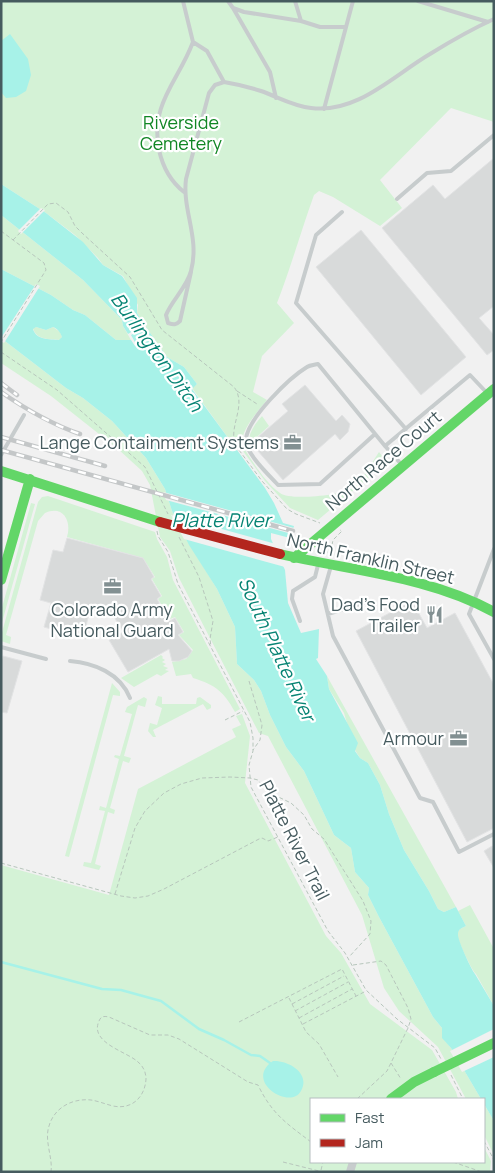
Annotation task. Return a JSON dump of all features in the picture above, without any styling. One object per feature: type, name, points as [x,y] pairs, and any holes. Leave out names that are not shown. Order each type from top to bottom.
[{"type":"street","name":"North Race Court","points":[[294,558],[402,465],[491,392]]},
{"type":"street","name":"North Franklin Street","points":[[1,471],[162,524],[294,558],[391,576],[441,588],[475,600],[494,612]]},
{"type":"street","points":[[1,580],[30,479]]},
{"type":"street","points":[[392,1098],[414,1082],[494,1043]]},
{"type":"lane","points":[[183,1],[193,42],[188,56],[166,92],[160,108],[157,140],[166,172],[184,192]]},
{"type":"lane","points":[[228,1],[270,72],[276,98]]},
{"type":"lane","points":[[295,1],[301,21]]},
{"type":"lane","points":[[324,109],[353,1]]},
{"type":"lane","points":[[418,1],[488,22]]},
{"type":"lane","points":[[233,8],[244,12],[301,21],[330,28],[346,28]]},
{"type":"lane","points":[[191,272],[166,315],[168,323],[172,325],[177,324],[182,316],[191,272],[194,245],[193,229],[184,192],[207,98],[215,85],[224,82],[261,91],[293,104],[324,109],[340,107],[362,98],[430,54],[494,19]]},
{"type":"lane","points":[[193,42],[208,51],[224,82]]},
{"type":"lane","points":[[397,199],[427,174],[451,171],[494,135]]},
{"type":"lane","points":[[342,212],[316,235],[296,304],[406,429]]},
{"type":"lane","points":[[375,434],[320,484],[278,486],[249,451],[245,440],[253,420],[278,391],[308,366],[318,364],[402,465]]},
{"type":"lane","points":[[386,446],[470,375],[491,392]]},
{"type":"lane","points":[[1,455],[24,415]]},
{"type":"lane","points":[[494,549],[469,614],[494,659]]},
{"type":"lane","points":[[300,620],[292,599],[293,591],[315,577],[318,563]]},
{"type":"lane","points":[[330,566],[323,594],[333,636],[420,798],[432,802],[459,852],[494,834]]},
{"type":"lane","points":[[328,614],[366,602]]},
{"type":"lane","points":[[1,647],[46,659]]},
{"type":"lane","points":[[70,661],[92,665],[108,672],[122,684],[130,698]]},
{"type":"path","points":[[13,240],[52,202],[68,212],[75,226],[130,277],[162,330],[263,409]]},
{"type":"path","points":[[1,231],[44,263],[46,270],[1,342]]},
{"type":"path","name":"Platte River Trail","points":[[1,352],[57,390],[145,467],[162,524],[158,536],[168,552],[178,584],[250,722],[253,738],[253,751],[249,765],[251,787],[328,931],[348,958],[366,990],[408,1028],[435,1048],[444,1064]]},
{"type":"path","points":[[237,390],[238,411],[233,440],[236,446],[262,481],[287,509],[316,522]]},
{"type":"path","points":[[327,551],[331,550],[331,544],[335,537],[342,531],[338,530]]},
{"type":"path","points":[[178,535],[199,577],[213,621],[210,639],[211,647]]},
{"type":"path","points":[[249,681],[262,725],[260,740],[253,751]]},
{"type":"path","points":[[225,720],[244,711]]},
{"type":"path","points":[[116,894],[135,828],[145,811],[164,793],[181,784],[202,778],[230,777],[258,780],[268,792],[291,803],[304,815],[312,829],[324,839],[363,901],[371,921],[370,934],[348,958]]},
{"type":"path","points":[[1,863],[135,898],[148,896],[259,839],[262,838],[268,842],[278,836]]},
{"type":"path","points":[[352,965],[381,962],[386,965],[408,1008],[411,1019],[391,1063],[381,1078],[358,1098]]},
{"type":"path","points":[[239,1022],[342,969],[356,996]]},
{"type":"path","points":[[292,1004],[345,975]]},
{"type":"path","points":[[295,1010],[348,982]]},
{"type":"path","points":[[299,1018],[352,989]]},
{"type":"path","points":[[302,1024],[366,990]]},
{"type":"path","points":[[288,998],[306,1032],[319,1044],[338,1077]]},
{"type":"path","points":[[51,1172],[51,1154],[47,1135],[48,1127],[62,1107],[69,1102],[84,1100],[122,1107],[131,1105],[143,1093],[146,1076],[143,1068],[137,1061],[110,1047],[103,1039],[98,1024],[100,1018],[104,1016],[150,1035],[168,1035],[179,1039],[248,1082],[258,1084],[275,1113],[310,1141]]},
{"type":"path","points":[[391,1063],[401,1080]]},
{"type":"path","points":[[449,1072],[462,1098]]},
{"type":"path","points":[[485,1142],[494,1160]]},
{"type":"path","points":[[283,1162],[322,1171]]},
{"type":"path","points":[[456,1163],[482,1172]]},
{"type":"green space","name":"Riverside Cemetery","points":[[1,1],[494,1],[494,122],[451,108],[380,180],[402,208],[380,226],[333,197],[319,191],[314,195],[277,303],[294,323],[262,356],[253,392],[267,400],[250,421],[242,439],[242,445],[254,464],[269,483],[280,493],[294,497],[304,497],[327,495],[351,489],[363,477],[379,452],[387,462],[318,520],[290,508],[265,481],[237,443],[234,446],[192,388],[197,384],[184,367],[167,357],[146,327],[137,313],[138,305],[123,276],[103,265],[75,235],[46,213],[1,184]]},
{"type":"green space","points":[[1,215],[83,280],[122,320],[123,326],[131,340],[116,340],[85,315],[1,269]]},
{"type":"green space","points":[[53,327],[60,332],[62,337],[60,340],[40,337],[33,328],[46,330]]},
{"type":"green space","points":[[1,338],[112,421],[146,458],[165,489],[172,511],[217,589],[235,627],[237,664],[254,680],[261,691],[270,715],[286,747],[304,771],[334,835],[351,848],[355,872],[369,888],[368,895],[433,1017],[442,1028],[443,1038],[480,1098],[465,1098],[438,1047],[399,1011],[384,988],[362,915],[268,736],[259,733],[179,578],[170,551],[160,537],[150,485],[142,471],[118,449],[51,396],[1,363]]},
{"type":"green space","points":[[262,416],[269,426],[249,444],[251,432]]},
{"type":"green space","points":[[48,496],[155,532],[167,557],[173,580],[240,709],[235,712],[223,694],[208,683],[193,678],[191,674],[176,676],[172,662],[186,659],[193,650],[179,635],[184,632],[175,617],[170,619],[158,599],[162,596],[152,579],[155,577],[143,558],[67,537],[67,520],[65,516],[57,511],[45,513],[38,521],[6,635],[11,637],[10,644],[1,641],[38,502],[42,497]]},
{"type":"green space","points":[[31,503],[35,504],[1,626],[1,611]]},
{"type":"green space","points":[[161,655],[165,660],[162,662],[166,664],[163,666],[168,668],[165,670],[169,671],[161,676],[157,674],[134,687],[121,678]]},
{"type":"green space","points":[[327,676],[456,907],[444,912],[438,909],[404,850],[389,814],[380,785],[368,763],[360,758],[355,750],[344,713],[329,689]]},
{"type":"green space","points":[[112,683],[120,692],[120,696],[113,695],[69,857],[65,856]]},
{"type":"green space","points":[[158,696],[162,697],[162,704],[196,704],[197,698],[200,697],[211,705],[211,708],[207,710],[203,704],[153,730],[156,737],[153,737],[148,731],[150,723],[157,725],[162,708],[155,705]]},
{"type":"green space","points":[[144,697],[147,699],[145,707],[138,705],[124,756],[131,758],[129,763],[123,761],[110,808],[115,810],[114,814],[108,812],[95,864],[101,866],[99,870],[83,866],[84,862],[91,863],[105,811],[99,810],[100,806],[106,808],[119,759],[114,757],[115,755],[120,756],[132,714],[125,712],[127,707]]},
{"type":"green space","points":[[242,714],[250,736],[245,783],[326,936],[341,953],[370,1004],[432,1050],[458,1098],[310,1098],[310,1163],[485,1163],[485,1149],[491,1161],[490,1172],[1,1172],[1,865],[109,895],[138,789],[236,737],[232,729],[241,725],[236,716]]},
{"type":"green space","points":[[470,905],[494,949],[494,1006],[468,961],[457,934],[460,929],[466,926],[458,911]]},
{"type":"green space","points":[[485,1106],[494,1121],[494,1155],[485,1137]]},
{"type":"water","points":[[10,34],[28,59],[31,75],[26,91],[16,97],[6,98],[1,92],[1,41]]},
{"type":"water","points":[[1,184],[46,213],[83,242],[103,265],[122,276],[137,298],[137,313],[144,324],[128,334],[122,320],[83,280],[1,215]]},
{"type":"water","name":"Platte River","points":[[1,269],[85,315],[116,340],[131,340],[135,346],[136,344],[131,335],[146,327],[167,357],[184,367],[197,384],[192,389],[265,488],[283,523],[294,526],[290,538],[271,533],[271,539],[285,570],[288,603],[301,633],[319,629],[318,658],[316,659],[327,676],[329,689],[358,743],[355,751],[360,758],[368,763],[380,785],[389,814],[404,850],[438,909],[444,912],[456,907],[466,926],[458,932],[462,948],[473,972],[494,1006],[494,1121],[485,1106],[485,1098],[480,1098],[451,1048],[442,1038],[442,1028],[433,1017],[379,917],[368,895],[369,888],[355,872],[351,848],[334,835],[304,771],[286,747],[270,715],[261,691],[254,680],[237,664],[235,627],[217,589],[189,545],[172,511],[165,489],[146,458],[112,421],[83,398],[66,388],[1,338]],"holes":[[[36,327],[46,330],[53,327],[59,331],[62,337],[59,340],[40,337],[33,329]]]},
{"type":"water","points":[[273,1061],[291,1065],[300,1073],[303,1085],[301,1091],[295,1096],[288,1098],[279,1096],[266,1085],[263,1077],[265,1069]]},
{"type":"pier","points":[[41,208],[45,210],[21,234],[18,231]]},
{"type":"pier","points":[[36,284],[40,286],[4,343],[1,341],[1,338]]},
{"type":"pier","points":[[163,492],[294,528],[292,534],[166,500]]},
{"type":"pier","points":[[171,515],[276,544],[285,567],[184,539]]},
{"type":"pier","points":[[494,1029],[494,1057],[462,1072],[450,1051]]},
{"type":"building","points":[[494,158],[494,306],[479,318],[494,335],[494,350],[487,355],[382,228],[433,185],[445,199]]},
{"type":"building","points":[[361,230],[466,357],[421,395],[316,267]]},
{"type":"building","points":[[305,385],[336,421],[342,415],[350,424],[348,432],[340,440],[335,434],[283,480],[251,443],[288,411],[282,404]]},
{"type":"building","points":[[67,538],[143,558],[154,577],[151,579],[161,596],[157,599],[170,621],[175,618],[183,632],[178,635],[192,651],[188,657],[179,661],[172,661],[169,649],[128,672],[109,640],[123,632],[113,615],[90,609],[86,626],[89,627],[86,639],[44,627],[51,603],[40,600],[53,550],[63,552]]},
{"type":"building","points":[[412,601],[427,628],[455,613],[494,685],[494,828],[467,842],[356,631]]},
{"type":"building","points":[[3,656],[22,661],[7,713],[1,712],[1,661]]},
{"type":"building","points":[[492,846],[494,850],[494,868],[484,851]]},
{"type":"waterway","points":[[1,962],[102,989],[121,990],[161,1001],[199,1029],[251,1055],[260,1056],[270,1063]]},
{"type":"railway","points":[[1,383],[17,395]]},
{"type":"railway","points":[[1,392],[39,416],[80,434]]},
{"type":"railway","points":[[1,437],[105,466]]},
{"type":"railway","points":[[1,450],[293,531]]},
{"type":"traffic: fast","points":[[294,558],[494,389]]},
{"type":"traffic: fast","points":[[1,471],[160,522]]},
{"type":"traffic: fast","points":[[1,580],[30,479]]},
{"type":"traffic: fast","points":[[280,554],[416,582],[443,590],[494,612]]},
{"type":"traffic: fast","points":[[434,1072],[494,1043]]},
{"type":"traffic: fast","points":[[392,1098],[414,1082],[434,1072]]},
{"type":"traffic: jam","points":[[160,522],[280,554]]},
{"type":"place","name":"Lange Containment Systems","points":[[293,442]]},
{"type":"place","name":"Colorado Army National Guard","points":[[112,586]]},
{"type":"place","name":"Dad's Food Trailer","points":[[434,614]]},
{"type":"place","name":"Armour","points":[[458,738]]},
{"type":"water label","name":"Burlington Ditch","points":[[157,352]]},
{"type":"water label","name":"South Platte River","points":[[277,649]]}]
